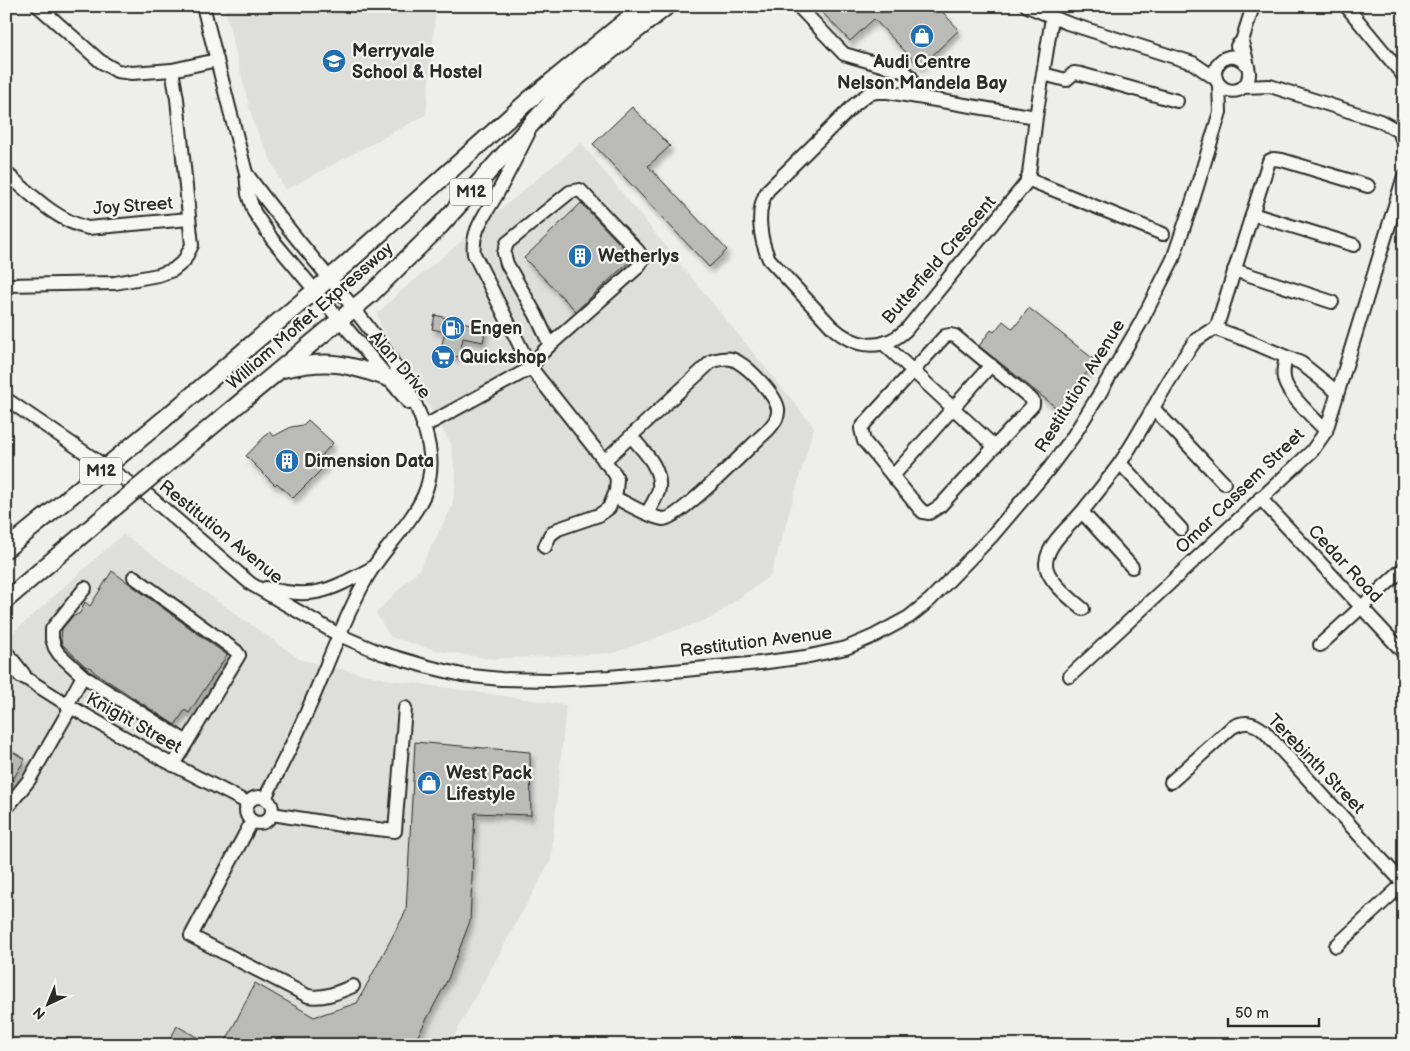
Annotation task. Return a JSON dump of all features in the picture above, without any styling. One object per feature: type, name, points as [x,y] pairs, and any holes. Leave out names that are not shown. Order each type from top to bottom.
[{"type":"main road","name":"William Moffet Expressway","points":[[6,549],[163,420],[329,279],[529,100],[644,6]]},
{"type":"main road","name":"William Moffet Expressway","points":[[6,600],[354,309],[440,226],[504,156],[537,116],[579,76],[668,6]]},
{"type":"main road","points":[[281,370],[314,363],[330,363],[388,378]]},
{"type":"main road","points":[[6,610],[42,570]]},
{"type":"main road","points":[[6,655],[22,675]]},
{"type":"street","points":[[38,6],[100,61],[118,71],[132,73],[172,70],[217,60]]},
{"type":"street","name":"Alan Drive","points":[[203,6],[246,173],[248,194],[254,212],[272,239],[314,291],[419,415]]},
{"type":"street","points":[[798,6],[844,54],[905,72],[911,77],[914,95]]},
{"type":"street","points":[[1027,6],[1052,18],[1193,63],[1227,90],[1270,86]]},
{"type":"street","points":[[1240,89],[1249,79],[1242,40],[1252,6]]},
{"type":"street","points":[[1346,6],[1402,74]]},
{"type":"street","name":"Butterfield Crescent","points":[[1036,117],[914,95],[877,92],[868,94],[860,99],[768,190],[763,198],[761,237],[763,247],[769,259],[843,338],[856,343],[884,344],[898,337],[906,330],[1019,193],[1027,179],[1052,18]]},
{"type":"street","points":[[1217,82],[1215,71],[1224,58],[1242,40]]},
{"type":"street","points":[[1193,63],[1238,57],[1270,86],[1380,121],[1402,137],[1404,119],[1380,121]]},
{"type":"street","points":[[6,285],[115,283],[158,275],[173,270],[184,261],[192,245],[177,99],[172,70]]},
{"type":"street","points":[[1043,74],[1066,80],[1074,73],[1081,74],[1177,101]]},
{"type":"street","name":"Restitution Avenue","points":[[6,399],[149,496],[251,584],[340,635],[381,653],[462,675],[502,680],[551,680],[608,677],[806,657],[846,648],[874,636],[909,617],[930,600],[991,537],[1048,470],[1072,438],[1100,393],[1157,292],[1173,259],[1220,112],[1217,82]]},
{"type":"street","name":"Restitution Avenue","points":[[1220,112],[1240,89]]},
{"type":"street","points":[[537,116],[497,195],[480,221],[474,239],[474,254],[530,368],[615,474],[617,479],[614,497],[605,512],[554,531],[547,540],[545,547]]},
{"type":"street","points":[[1216,330],[1269,161],[1273,159],[1282,160],[1368,186]]},
{"type":"street","name":"Joy Street","points":[[6,173],[61,218],[88,228],[189,219]]},
{"type":"street","name":"Alan Drive","points":[[246,173],[271,208],[366,324],[404,382],[419,415]]},
{"type":"street","name":"Omar Cassem Street","points":[[1070,676],[1312,451],[1326,431],[1404,176]]},
{"type":"street","points":[[1027,179],[1163,234]]},
{"type":"street","points":[[423,427],[530,368],[550,345],[637,268],[643,259],[638,251],[580,190],[570,192],[507,244],[504,253],[507,264],[536,315],[550,345]]},
{"type":"street","points":[[1252,214],[1354,245]]},
{"type":"street","points":[[1234,270],[1332,302]]},
{"type":"street","points":[[1083,609],[1051,578],[1047,571],[1046,563],[1049,553],[1059,537],[1082,512],[1120,463],[1196,340],[1208,332],[1216,330],[1258,344],[1301,364],[1337,392]]},
{"type":"street","points":[[945,336],[955,336],[991,365],[1030,398],[1033,401],[1032,405],[940,506],[928,513],[923,512],[864,441],[861,429],[945,336]]},
{"type":"street","points":[[884,344],[995,447]]},
{"type":"street","points":[[604,460],[712,361],[725,358],[738,361],[760,381],[772,396],[778,409],[775,421],[768,430],[687,506],[671,518],[664,519],[647,513],[614,497]]},
{"type":"street","points":[[1286,358],[1283,373],[1285,384],[1326,431]]},
{"type":"street","points":[[893,476],[991,365]]},
{"type":"street","points":[[1153,408],[1224,483]]},
{"type":"street","points":[[265,798],[297,733],[345,620],[367,577],[412,515],[424,495],[429,479],[430,459],[429,447],[419,415]]},
{"type":"street","points":[[631,436],[654,463],[658,476],[659,489],[647,513]]},
{"type":"street","points":[[1120,463],[1181,529]]},
{"type":"street","name":"Cedar Road","points":[[1260,498],[1404,653]]},
{"type":"street","points":[[1082,512],[1132,567]]},
{"type":"street","points":[[251,584],[285,593],[303,595],[318,593],[346,583],[374,567]]},
{"type":"street","points":[[1320,646],[1404,568]]},
{"type":"street","points":[[134,577],[239,655],[173,765]]},
{"type":"street","points":[[85,588],[52,628],[54,648],[83,676],[187,742]]},
{"type":"street","name":"Knight Street","points":[[6,666],[69,706],[173,765],[248,803]]},
{"type":"street","points":[[6,809],[29,780],[83,676]]},
{"type":"street","points":[[272,814],[395,831],[405,708]]},
{"type":"street","name":"Terebinth Street","points":[[1171,782],[1231,728],[1247,722],[1257,725],[1404,883]]},
{"type":"street","points":[[256,798],[265,798],[271,805],[272,814],[263,823],[252,821],[246,812],[248,803],[256,798]]},
{"type":"street","points":[[252,821],[191,936],[308,996],[327,996],[353,986]]},
{"type":"street","points":[[1336,946],[1404,883]]},
{"type":"shaded area","name":"Merryvale School & Hostel","points":[[224,6],[436,6],[426,115],[285,190],[254,125]]},
{"type":"shaded area","points":[[581,143],[814,427],[771,575],[711,618],[613,653],[491,659],[435,650],[390,637],[376,613],[420,568],[452,507],[456,479],[451,444],[381,326],[377,314],[401,291]]},
{"type":"shaded area","points":[[123,534],[301,660],[386,679],[566,705],[551,860],[449,1045],[6,1045],[6,639]]},
{"type":"building","name":"Audi Centre Nelson Mandela Bay","points":[[816,6],[937,6],[959,30],[920,67],[874,19],[850,41]]},
{"type":"building","points":[[632,107],[670,146],[648,166],[727,250],[709,267],[593,144]]},
{"type":"building","name":"Wetherlys","points":[[581,203],[633,258],[576,311],[524,258]]},
{"type":"building","points":[[1029,308],[1096,361],[1058,409],[979,346],[991,330],[994,332],[1003,321],[1013,329]]},
{"type":"building","points":[[435,315],[486,328],[483,342],[463,338],[459,357],[440,352],[445,332],[432,329]]},
{"type":"building","name":"Dimension Data","points":[[308,420],[333,443],[319,458],[326,465],[293,498],[277,483],[275,485],[246,456],[269,432],[274,436],[291,427],[303,425]]},
{"type":"building","points":[[112,571],[227,655],[189,713],[185,710],[175,725],[94,672],[92,668],[85,666],[62,644],[62,629],[72,617],[80,613],[85,602],[90,606]]},
{"type":"building","points":[[415,742],[530,752],[531,815],[475,813],[470,921],[448,979],[413,1045],[224,1045],[255,983],[314,1017],[357,1003],[406,911]]},
{"type":"building","points":[[6,748],[25,759],[6,791]]},
{"type":"building","points":[[177,1026],[211,1045],[167,1045]]},
{"type":"place","name":"Audi Centre Nelson Mandela Bay","points":[[922,36]]},
{"type":"place","name":"Merryvale School & Hostel","points":[[334,61]]},
{"type":"place","name":"Wetherlys","points":[[580,256]]},
{"type":"place","name":"Engen","points":[[453,328]]},
{"type":"place","name":"Quickshop","points":[[443,357]]},
{"type":"place","name":"Dimension Data","points":[[287,461]]},
{"type":"place","name":"West Pack Lifestyle","points":[[429,783]]}]
